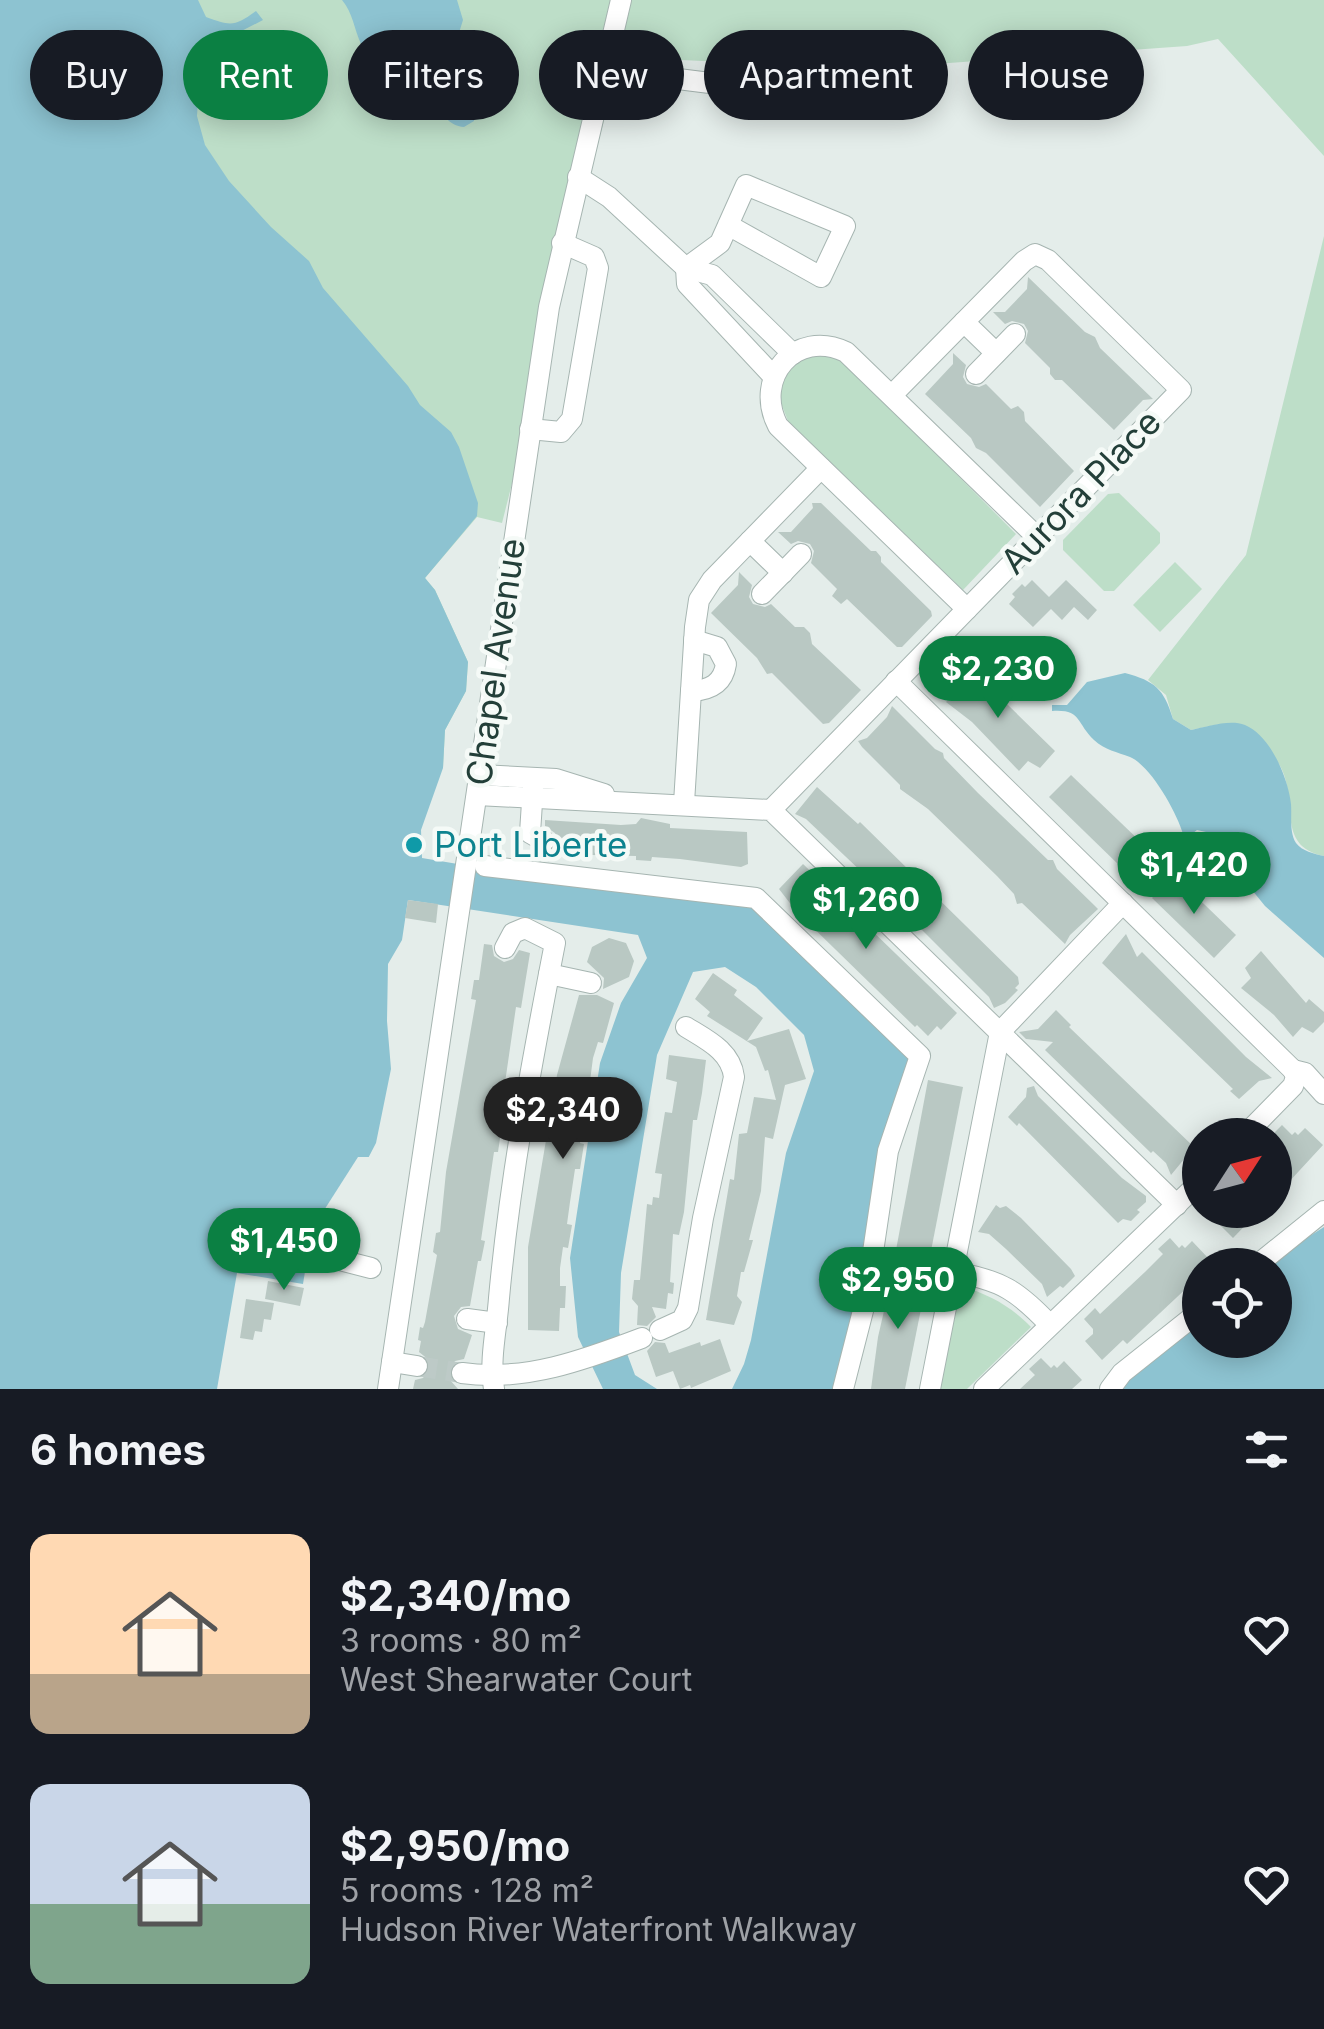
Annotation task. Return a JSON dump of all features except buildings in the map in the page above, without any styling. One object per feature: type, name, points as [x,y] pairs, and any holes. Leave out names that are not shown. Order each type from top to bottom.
[{"type":"street","name":"Chapel Avenue","points":[[615,30],[621,0]]},
{"type":"street","name":"Chapel Avenue","points":[[388,1389],[460,913],[477,865],[479,785],[530,429],[562,243],[593,120]]},
{"type":"street","points":[[578,177],[609,197],[686,268],[712,276],[792,354]]},
{"type":"street","points":[[686,268],[720,243],[728,225],[746,186],[845,226],[821,277],[728,225]]},
{"type":"street","points":[[530,429],[561,432],[572,419],[598,268],[594,257],[562,243]]},
{"type":"street","name":"Aurora Place","points":[[771,810],[1181,390],[1040,255],[1030,255],[964,322]]},
{"type":"street","points":[[686,268],[686,284],[774,378]]},
{"type":"street","points":[[739,340],[758,320]]},
{"type":"street","points":[[892,395],[964,322],[996,353]]},
{"type":"street","points":[[976,374],[1015,334]]},
{"type":"street","points":[[967,609],[775,420],[770,400],[774,378],[792,354],[810,346],[839,349],[858,362],[1037,537]]},
{"type":"street","points":[[684,803],[696,616],[702,594],[821,468]]},
{"type":"street","points":[[750,541],[783,573]]},
{"type":"street","points":[[762,594],[801,554]]},
{"type":"street","points":[[691,691],[714,686],[726,664],[717,647],[694,640]]},
{"type":"street","points":[[896,681],[1124,903],[1307,1070],[1324,1094]]},
{"type":"street","points":[[479,785],[771,810],[1177,1205]]},
{"type":"street","points":[[533,788],[530,833],[544,841]]},
{"type":"street","points":[[477,865],[756,898],[920,1056],[888,1151],[866,1299],[843,1389]]},
{"type":"street","points":[[930,1389],[1000,1032],[1124,903]]},
{"type":"street","points":[[493,1382],[511,1190],[555,944],[526,928],[512,933],[505,948]]},
{"type":"street","points":[[549,974],[591,983]]},
{"type":"street","points":[[462,1373],[493,1382],[542,1370],[644,1337],[678,1324],[686,1315],[734,1077],[724,1053],[686,1027]]},
{"type":"street","points":[[1262,1118],[1307,1070]]},
{"type":"street","points":[[984,1389],[1182,1200]]},
{"type":"street","points":[[1278,1248],[1324,1211]]},
{"type":"street","points":[[270,1242],[371,1268]]},
{"type":"street","points":[[954,1272],[1014,1290],[1050,1326]]},
{"type":"street","points":[[468,1318],[497,1323]]},
{"type":"street","points":[[1110,1389],[1122,1374],[1182,1325]]},
{"type":"street","points":[[392,1362],[417,1366]]},
{"type":"green space","points":[[0,0],[1324,0],[1324,156],[1218,39],[1144,49],[1144,30],[968,30],[968,62],[948,63],[948,30],[704,30],[704,61],[684,60],[684,30],[539,30],[539,120],[604,120],[502,523],[477,517],[425,578],[435,590],[468,662],[466,691],[445,730],[443,768],[69,120],[163,120],[163,30],[30,30],[30,52]]},
{"type":"green space","points":[[1324,236],[1324,856],[1309,851],[1293,832],[1285,778],[1275,759],[1220,724],[1191,730],[1173,719],[1166,695],[1148,680],[1246,555]]},
{"type":"green space","points":[[816,355],[842,359],[1016,534],[963,590],[788,421],[777,393],[796,364]]},
{"type":"green space","points":[[1119,493],[1160,533],[1160,543],[1114,591],[1104,591],[1063,550],[1063,540],[1108,494]]},
{"type":"green space","points":[[1175,562],[1202,589],[1160,632],[1133,605]]},
{"type":"green space","points":[[961,1286],[999,1302],[1031,1327],[967,1389],[936,1389]]},
{"type":"water","points":[[0,0],[198,0],[206,17],[221,22],[237,22],[256,11],[263,20],[244,30],[183,30],[183,120],[198,120],[205,145],[229,181],[309,261],[323,288],[420,405],[451,432],[478,503],[477,516],[425,578],[435,590],[468,662],[466,691],[445,730],[443,768],[421,830],[422,858],[542,878],[751,903],[906,1053],[910,1062],[837,1389],[732,1389],[751,1340],[786,1153],[814,1071],[804,1035],[756,987],[725,967],[693,972],[657,1055],[621,1273],[619,1332],[635,1375],[657,1389],[603,1389],[578,1337],[570,1258],[600,1063],[621,1003],[647,958],[638,935],[408,900],[402,940],[388,964],[391,1069],[376,1143],[309,1247],[303,1284],[237,1273],[217,1389],[0,1389]]},
{"type":"water","points":[[342,0],[457,0],[463,20],[460,30],[356,30]]},
{"type":"water","points":[[449,120],[474,120],[464,127]]},
{"type":"water","points":[[1019,638],[1040,659],[1050,650],[1065,665],[1042,688],[1006,652]]},
{"type":"water","points":[[1125,673],[1157,688],[1173,719],[1191,730],[1239,723],[1254,730],[1270,748],[1289,794],[1294,839],[1305,850],[1324,856],[1324,958],[1252,890],[1238,844],[1224,836],[1197,830],[1180,843],[1176,841],[1183,834],[1180,825],[1146,770],[1130,757],[1098,743],[1074,715],[1052,711],[1052,705],[1067,705],[1087,682]]},
{"type":"water","points":[[1324,1227],[1324,1389],[1116,1389],[1182,1332],[1182,1358],[1292,1358],[1291,1248]]},
{"type":"pier","points":[[358,1157],[369,1157],[372,1162],[317,1244],[305,1240]]},
{"type":"tunnel","points":[[417,1366],[462,1373]]},
{"type":"place","name":"Port Liberte","points":[[414,845]]}]
